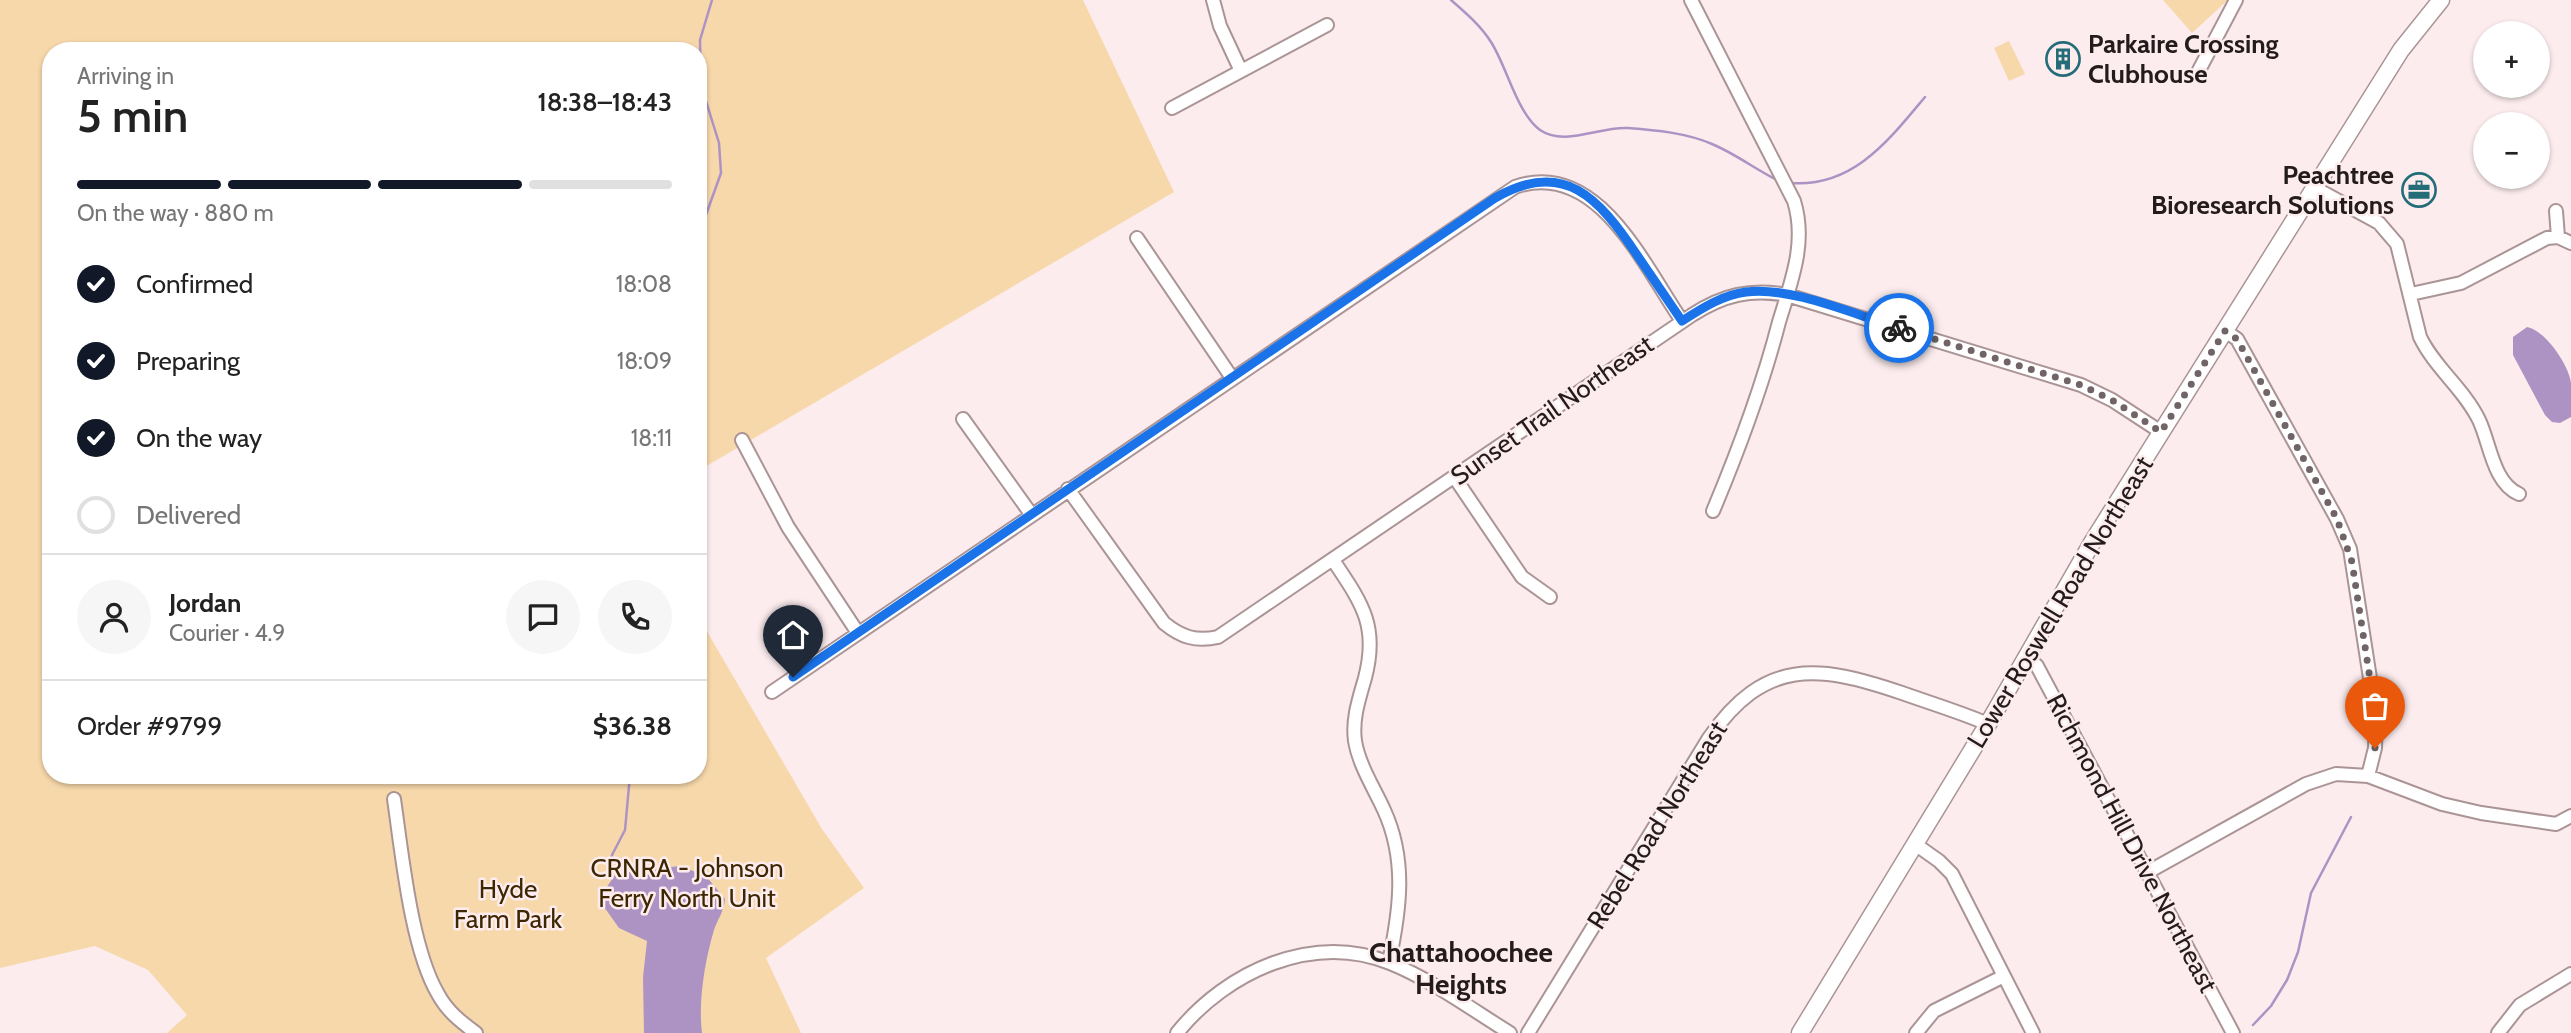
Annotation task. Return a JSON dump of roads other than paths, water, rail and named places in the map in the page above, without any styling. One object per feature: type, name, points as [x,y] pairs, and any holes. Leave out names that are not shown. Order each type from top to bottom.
[{"type":"street","points":[[1213,0],[1220,26],[1241,71]]},
{"type":"street","points":[[1691,0],[1794,201],[1798,217],[1799,247],[1760,393],[1713,511]]},
{"type":"street","points":[[2197,74],[2236,0]]},
{"type":"street","name":"Lower Roswell Road Northeast","points":[[1800,1033],[2161,432],[2409,39],[2441,0]]},
{"type":"street","points":[[1172,108],[1327,25]]},
{"type":"street","points":[[772,692],[1495,198],[1527,182],[1549,181],[1572,188],[1606,210],[1682,321]]},
{"type":"street","points":[[2315,188],[2379,223],[2390,234],[2402,255],[2420,337],[2427,351],[2473,409],[2500,476],[2519,495]]},
{"type":"street","points":[[2556,211],[2558,237]]},
{"type":"street","points":[[2412,294],[2460,283],[2536,242],[2558,237],[2571,243]]},
{"type":"street","points":[[1137,238],[1232,378]]},
{"type":"street","name":"Sunset Trail Northeast","points":[[1068,489],[1152,610],[1175,632],[1196,640],[1228,632],[1682,321],[1705,306],[1745,292],[1787,295],[2081,385],[2112,400],[2161,432]]},
{"type":"street","points":[[2225,331],[2237,339],[2337,519],[2350,549],[2376,718],[2375,748],[2368,776]]},
{"type":"street","points":[[963,419],[1031,514]]},
{"type":"street","points":[[742,440],[788,527],[858,633]]},
{"type":"street","points":[[1455,478],[1522,577],[1550,597]]},
{"type":"street","points":[[1333,560],[1358,599],[1370,630],[1369,660],[1354,730],[1357,752],[1385,811],[1399,856],[1399,907],[1389,962]]},
{"type":"street","name":"Richmond Hill Drive Northeast","points":[[2026,656],[2037,666],[2233,1033]]},
{"type":"street","name":"Rebel Road Northeast","points":[[1528,1033],[1709,738],[1721,720],[1748,694],[1765,684],[1800,673],[1834,673],[1869,681],[1988,724]]},
{"type":"street","points":[[2148,872],[2317,779],[2336,774],[2368,776],[2463,810],[2556,824],[2569,819]]},
{"type":"street","points":[[394,799],[410,898],[432,981],[447,1007],[476,1033]]},
{"type":"street","points":[[1915,844],[1952,874],[2033,1033]]},
{"type":"street","points":[[1177,1033],[1218,994],[1256,970],[1300,954],[1337,952],[1389,962],[1510,1033]]},
{"type":"street","points":[[2498,1033],[2520,1005],[2571,974]]},
{"type":"street","points":[[1916,1033],[1934,1011],[2004,976]]},
{"type":"waterway","points":[[700,42],[712,0]]},
{"type":"waterway","points":[[1451,0],[1487,36],[1525,113],[1540,130],[1560,137],[1617,128],[1682,135],[1720,148],[1777,180]]},
{"type":"waterway","points":[[1790,183],[1812,183],[1833,178],[1851,169],[1883,144],[1925,97]]},
{"type":"waterway","points":[[707,104],[719,143],[721,173],[707,212]]},
{"type":"waterway","points":[[616,873],[611,865],[612,855],[625,830],[629,784]]},
{"type":"waterway","points":[[2253,1025],[2271,1006],[2287,980],[2298,952],[2311,893],[2351,817]]},
{"type":"place","name":"Parkaire Crossing Clubhouse","points":[[2063,59]]},
{"type":"place","name":"Peachtree Bioresearch Solutions","points":[[2419,190]]},
{"type":"district","name":"Chattahoochee Heights","points":[[1461,968]]},
{"type":"park label","name":"CRNRA - Johnson Ferry North Unit","points":[[687,883]]},
{"type":"park label","name":"Hyde Farm Park","points":[[508,904]]}]
